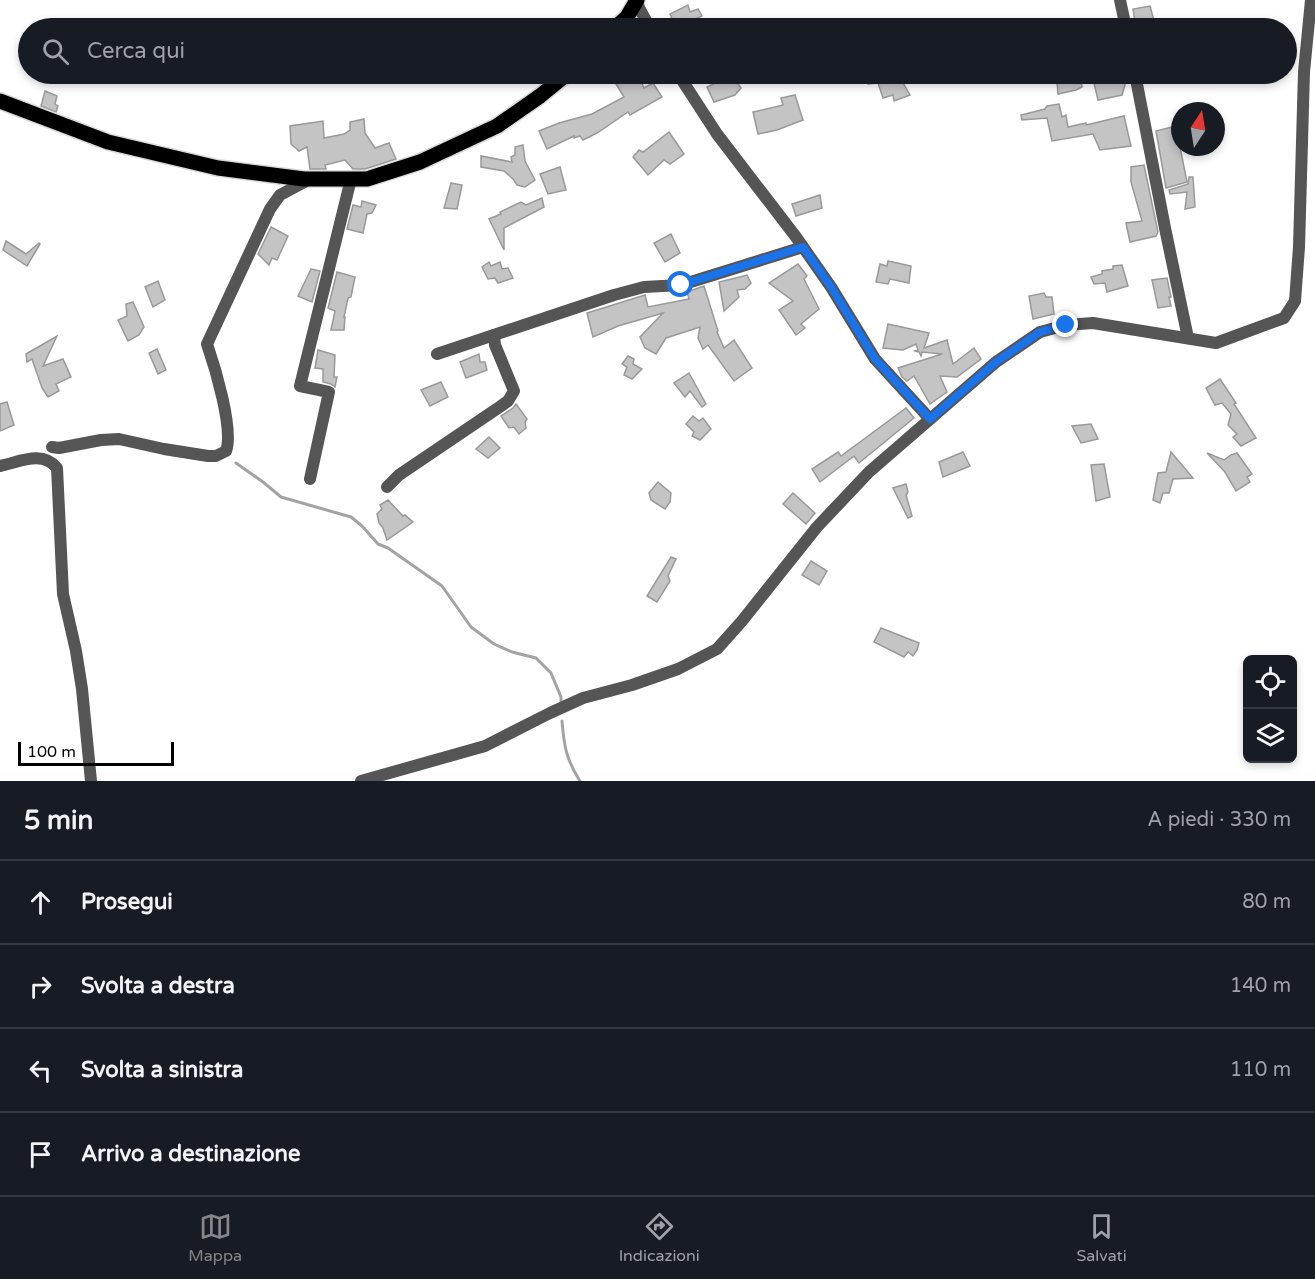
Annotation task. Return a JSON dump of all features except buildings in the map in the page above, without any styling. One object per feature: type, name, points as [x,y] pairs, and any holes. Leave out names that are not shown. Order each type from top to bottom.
[{"type":"main road","points":[[626,18],[636,1]]},
{"type":"main road","points":[[0,101],[108,142],[218,168],[310,178],[367,179],[420,162],[497,126],[555,84]]},
{"type":"street","points":[[1120,0],[1124,18]]},
{"type":"street","points":[[361,781],[485,746],[584,698],[678,669],[717,649],[817,527],[869,472],[996,362],[1040,332],[1066,325],[1093,323],[1216,343],[1284,318],[1295,301],[1299,247],[1304,72],[1311,0]]},
{"type":"street","points":[[636,1],[645,18]]},
{"type":"street","points":[[684,84],[717,134],[831,287],[875,359],[930,419]]},
{"type":"street","points":[[1137,84],[1188,338]]},
{"type":"street","points":[[52,447],[59,448],[119,439],[208,456],[216,456],[226,451],[229,438],[227,422],[214,364],[207,344],[270,209],[280,195],[310,178]]},
{"type":"street","points":[[310,479],[329,392],[300,386],[351,179]]},
{"type":"street","points":[[436,354],[614,295],[645,287],[681,285],[803,247]]},
{"type":"street","points":[[387,487],[407,469],[501,406],[511,396],[514,391],[495,345],[494,335]]},
{"type":"street","points":[[0,466],[39,458],[52,462],[57,468],[63,594],[82,688],[91,781]]},
{"type":"waterway","points":[[236,463],[281,497],[351,517],[378,544],[388,548],[442,586],[471,627],[494,644],[512,652],[536,658],[551,673],[561,697],[561,704]]},
{"type":"waterway","points":[[562,721],[566,752],[580,781]]},
{"type":"route","points":[[681,285],[803,247],[831,287],[875,359],[930,419],[996,362],[1040,332],[1066,325]]}]
